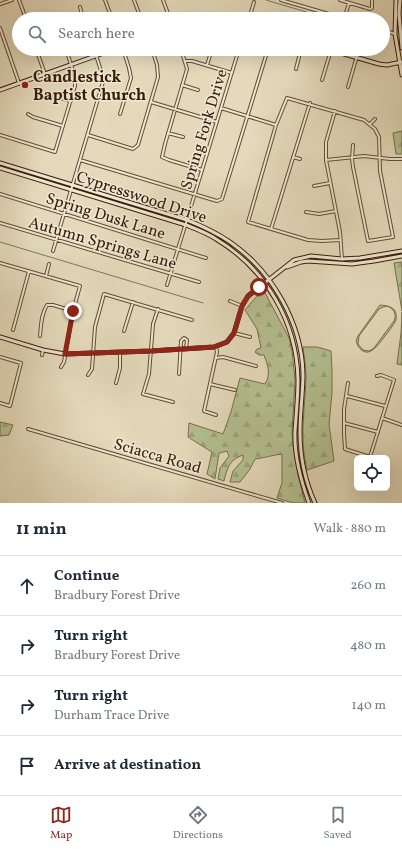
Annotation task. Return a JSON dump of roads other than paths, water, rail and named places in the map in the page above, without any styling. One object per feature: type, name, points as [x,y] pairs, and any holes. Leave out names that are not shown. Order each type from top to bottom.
[{"type":"main road","points":[[396,0],[395,34],[401,62],[402,75]]},
{"type":"main road","points":[[400,0],[399,14],[402,48]]},
{"type":"main road","points":[[395,34],[401,36]]},
{"type":"main road","points":[[0,90],[97,56]]},
{"type":"main road","points":[[350,56],[370,63],[383,65],[401,62]]},
{"type":"main road","name":"Cypresswood Drive","points":[[0,163],[187,220],[211,231],[232,244],[252,260],[269,280],[284,303],[296,333],[303,369],[300,438],[301,454],[306,479],[314,503]]},
{"type":"main road","name":"Cypresswood Drive","points":[[0,168],[186,225],[203,232],[230,248],[252,267],[276,298],[290,332],[297,369],[298,394],[295,437],[298,464],[301,479],[309,502]]},
{"type":"main road","points":[[23,175],[24,170]]},
{"type":"main road","points":[[130,208],[132,203]]},
{"type":"main road","points":[[230,248],[232,244]]},
{"type":"main road","points":[[0,337],[43,350],[65,354],[180,350],[214,347],[227,342],[234,333],[242,306],[248,296],[294,260],[312,256],[342,259],[360,258],[402,251]]},
{"type":"main road","points":[[386,254],[387,259]]},
{"type":"main road","points":[[283,269],[308,261],[342,264],[364,263],[402,256]]},
{"type":"main road","points":[[327,258],[327,263]]},
{"type":"main road","points":[[284,315],[289,314]]},
{"type":"main road","points":[[295,354],[301,353]]},
{"type":"main road","points":[[298,394],[303,395]]},
{"type":"main road","points":[[295,437],[300,438]]},
{"type":"main road","points":[[301,479],[306,479]]},
{"type":"street","points":[[0,4],[12,0]]},
{"type":"street","points":[[19,0],[23,12]]},
{"type":"street","points":[[105,0],[109,12]]},
{"type":"street","points":[[134,0],[138,12]]},
{"type":"street","points":[[163,0],[167,12]]},
{"type":"street","points":[[281,0],[321,12]]},
{"type":"street","points":[[340,0],[370,9],[372,8],[372,0]]},
{"type":"street","points":[[251,12],[254,2]]},
{"type":"street","points":[[346,12],[348,3]]},
{"type":"street","points":[[80,7],[81,12]]},
{"type":"street","points":[[0,28],[20,83]]},
{"type":"street","points":[[390,32],[395,34]]},
{"type":"street","points":[[39,56],[45,74]]},
{"type":"street","points":[[0,135],[56,152],[75,82],[68,56]]},
{"type":"street","points":[[53,251],[103,82],[97,56]]},
{"type":"street","points":[[120,114],[131,78],[125,56]]},
{"type":"street","points":[[88,135],[130,148],[135,148],[137,146],[157,80],[158,72],[154,56]]},
{"type":"street","points":[[183,56],[187,69],[162,156],[202,170]]},
{"type":"street","points":[[207,65],[210,56]]},
{"type":"street","name":"Spring Fork Drive","points":[[167,285],[237,56]]},
{"type":"street","points":[[80,160],[217,201],[222,199],[266,56]]},
{"type":"street","points":[[296,69],[299,56]]},
{"type":"street","points":[[322,80],[328,56]]},
{"type":"street","points":[[348,87],[356,58]]},
{"type":"street","points":[[185,61],[192,61],[232,73]]},
{"type":"street","points":[[182,85],[198,90]]},
{"type":"street","points":[[54,96],[71,101]]},
{"type":"street","points":[[340,240],[314,241],[248,222],[276,125],[287,98],[310,103],[364,120],[375,129],[379,137],[380,171],[393,237],[368,241],[352,157],[353,145]]},
{"type":"street","points":[[151,102],[217,122]]},
{"type":"street","points":[[271,229],[310,103]]},
{"type":"street","points":[[221,108],[276,125]]},
{"type":"street","points":[[335,111],[326,142],[326,160],[336,211],[342,264]]},
{"type":"street","points":[[28,114],[33,117],[63,126]]},
{"type":"street","points":[[370,124],[375,119]]},
{"type":"street","points":[[168,133],[183,138]]},
{"type":"street","points":[[326,160],[364,156],[402,159]]},
{"type":"street","points":[[293,157],[300,159]]},
{"type":"street","points":[[314,186],[330,183]]},
{"type":"street","name":"Spring Dusk Lane","points":[[0,194],[206,258]]},
{"type":"street","points":[[306,212],[319,214],[336,211]]},
{"type":"street","name":"Autumn Springs Lane","points":[[0,223],[199,282]]},
{"type":"street","points":[[0,263],[80,286],[73,311],[64,362],[61,367]]},
{"type":"street","points":[[46,276],[49,264]]},
{"type":"street","points":[[13,330],[13,324],[29,271]]},
{"type":"street","points":[[88,376],[92,369],[96,327],[104,294],[192,320]]},
{"type":"street","points":[[230,301],[242,306]]},
{"type":"street","points":[[124,331],[133,302]]},
{"type":"street","points":[[40,336],[41,320],[44,309],[47,305],[53,305],[73,311]]},
{"type":"street","points":[[158,310],[153,324],[149,374],[144,394],[173,402]]},
{"type":"street","points":[[234,333],[250,337]]},
{"type":"street","points":[[179,374],[180,341],[184,338],[187,340],[186,349]]},
{"type":"street","points":[[214,347],[216,347],[217,352],[204,411],[216,414]]},
{"type":"street","points":[[42,355],[43,350]]},
{"type":"street","points":[[116,382],[120,368],[120,352]]},
{"type":"street","points":[[0,357],[21,363],[10,406],[0,403]]},
{"type":"street","points":[[216,358],[223,357],[256,366]]},
{"type":"street","points":[[348,383],[344,409],[345,449],[370,457],[394,380],[382,375],[377,376]]},
{"type":"street","points":[[210,384],[235,390]]},
{"type":"street","points":[[347,396],[386,406]]},
{"type":"street","points":[[382,418],[402,425]]},
{"type":"street","points":[[344,423],[378,432]]},
{"type":"street","name":"Sciacca Road","points":[[28,429],[282,503]]},
{"type":"waterway","points":[[266,0],[306,12]]},
{"type":"waterway","points":[[0,242],[203,303]]},
{"type":"place","name":"Candlestick Baptist Church","points":[[25,85]]}]
